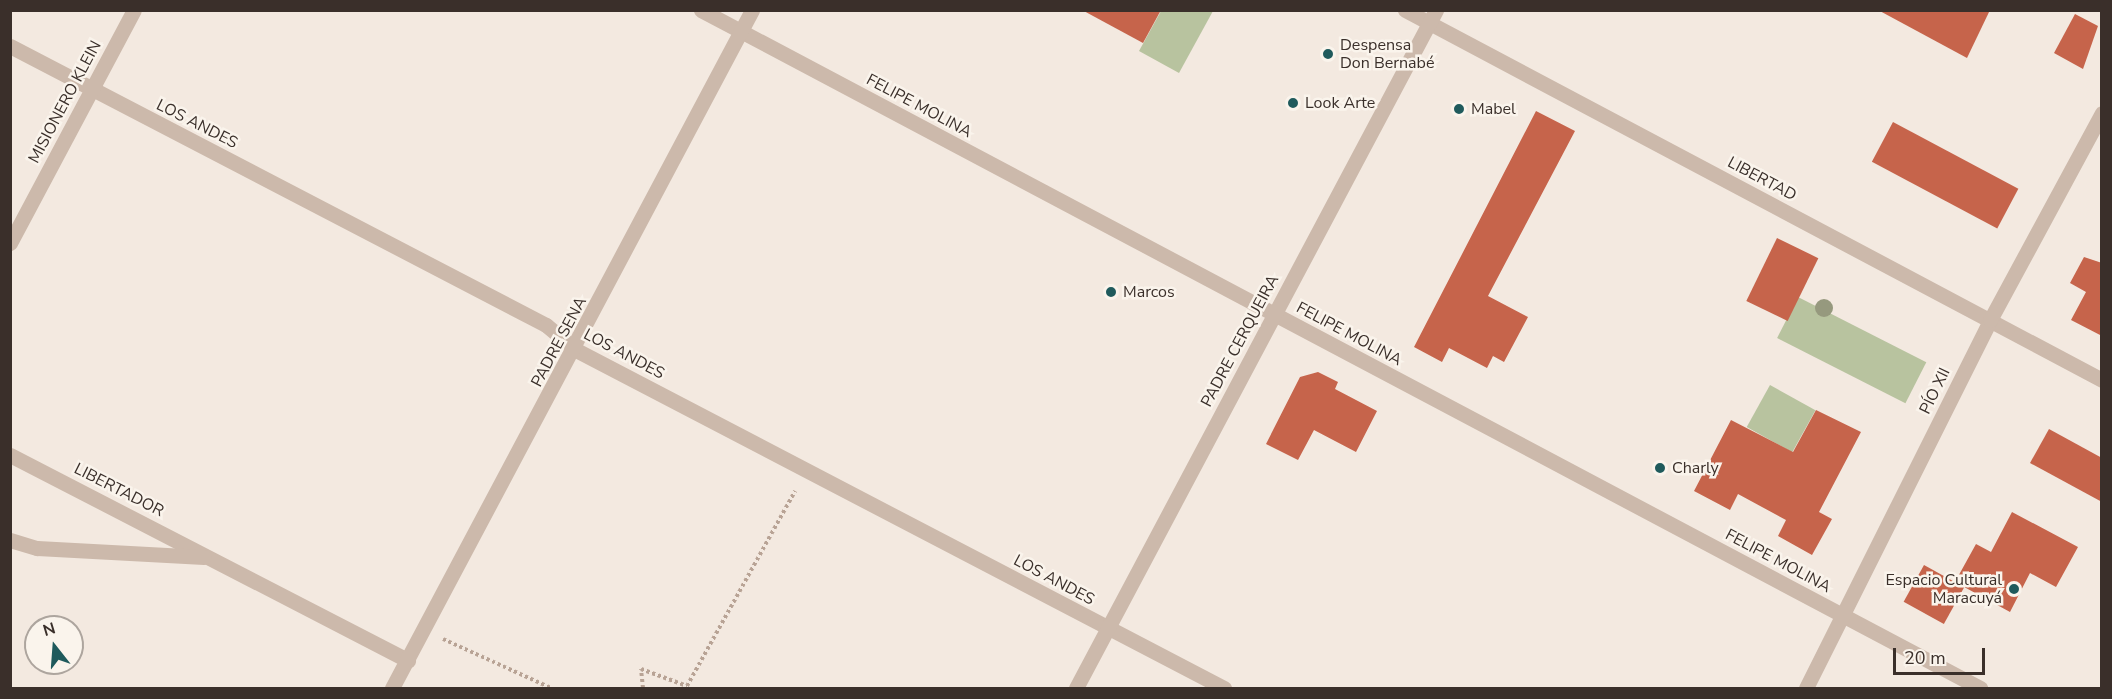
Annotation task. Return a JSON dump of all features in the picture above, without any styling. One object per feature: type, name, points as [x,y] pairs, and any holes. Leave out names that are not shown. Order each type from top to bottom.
[{"type":"street","name":"MISIONERO KLEIN","points":[[10,243],[134,10]]},
{"type":"street","name":"FELIPE MOLINA","points":[[701,10],[1980,688]]},
{"type":"street","name":"PADRE SENA","points":[[392,688],[576,350],[752,10]]},
{"type":"street","name":"LIBERTAD","points":[[1406,10],[1433,17],[2102,380]]},
{"type":"street","name":"PADRE CERQUEIRA","points":[[1076,688],[1433,17]]},
{"type":"street","name":"LOS ANDES","points":[[10,46],[546,325],[576,350],[1224,688]]},
{"type":"street","name":"PÍO XII","points":[[1806,688],[1845,617],[1990,320],[2102,112]]},
{"type":"street","name":"LIBERTADOR","points":[[10,455],[212,557],[408,660]]},
{"type":"street","name":"LIBERTADOR","points":[[10,540],[37,548],[212,557]]},
{"type":"path","points":[[643,688],[641,669],[687,686],[806,470]]},
{"type":"path","points":[[423,630],[551,688]]},
{"type":"green space","points":[[1161,11],[1213,11],[1179,73],[1139,51]]},
{"type":"green space","points":[[1798,297],[1926,362],[1905,403],[1777,338]]},
{"type":"green space","points":[[1770,385],[1815,410],[1792,452],[1747,427]]},
{"type":"building","points":[[1082,10],[1161,10],[1143,43]]},
{"type":"building","points":[[1878,10],[1990,10],[1967,58]]},
{"type":"building","points":[[2075,14],[2098,26],[2083,69],[2054,53]]},
{"type":"building","points":[[1536,111],[1575,131],[1488,296],[1528,317],[1504,362],[1493,356],[1487,368],[1449,348],[1442,362],[1414,347]]},
{"type":"building","points":[[1893,122],[2018,189],[1997,228],[1872,162]]},
{"type":"building","points":[[1777,238],[1818,258],[1788,321],[1746,301]]},
{"type":"building","points":[[2084,257],[2102,263],[2102,336],[2071,320],[2086,292],[2070,283]]},
{"type":"building","points":[[1318,372],[1338,382],[1335,389],[1377,411],[1356,452],[1314,430],[1298,460],[1266,444],[1300,377]]},
{"type":"building","points":[[1816,410],[1861,432],[1819,512],[1832,519],[1812,555],[1778,536],[1786,520],[1738,494],[1730,510],[1694,491],[1731,420],[1793,452]]},
{"type":"building","points":[[2049,429],[2102,458],[2102,502],[2030,463]]},
{"type":"building","points":[[2012,512],[2078,547],[2056,587],[2030,573],[2010,612],[1955,582],[1976,544],[1991,552]]},
{"type":"building","points":[[1924,565],[1964,587],[1944,624],[1904,602]]},
{"type":"place","name":"Despensa Don Bernabé","points":[[1328,54]]},
{"type":"place","name":"Look Arte","points":[[1293,103]]},
{"type":"place","name":"Mabel","points":[[1459,109]]},
{"type":"place","name":"Marcos","points":[[1111,292]]},
{"type":"place","name":"Charly","points":[[1660,468]]},
{"type":"place","name":"Espacio Cultural Maracuyá","points":[[2014,589]]}]
